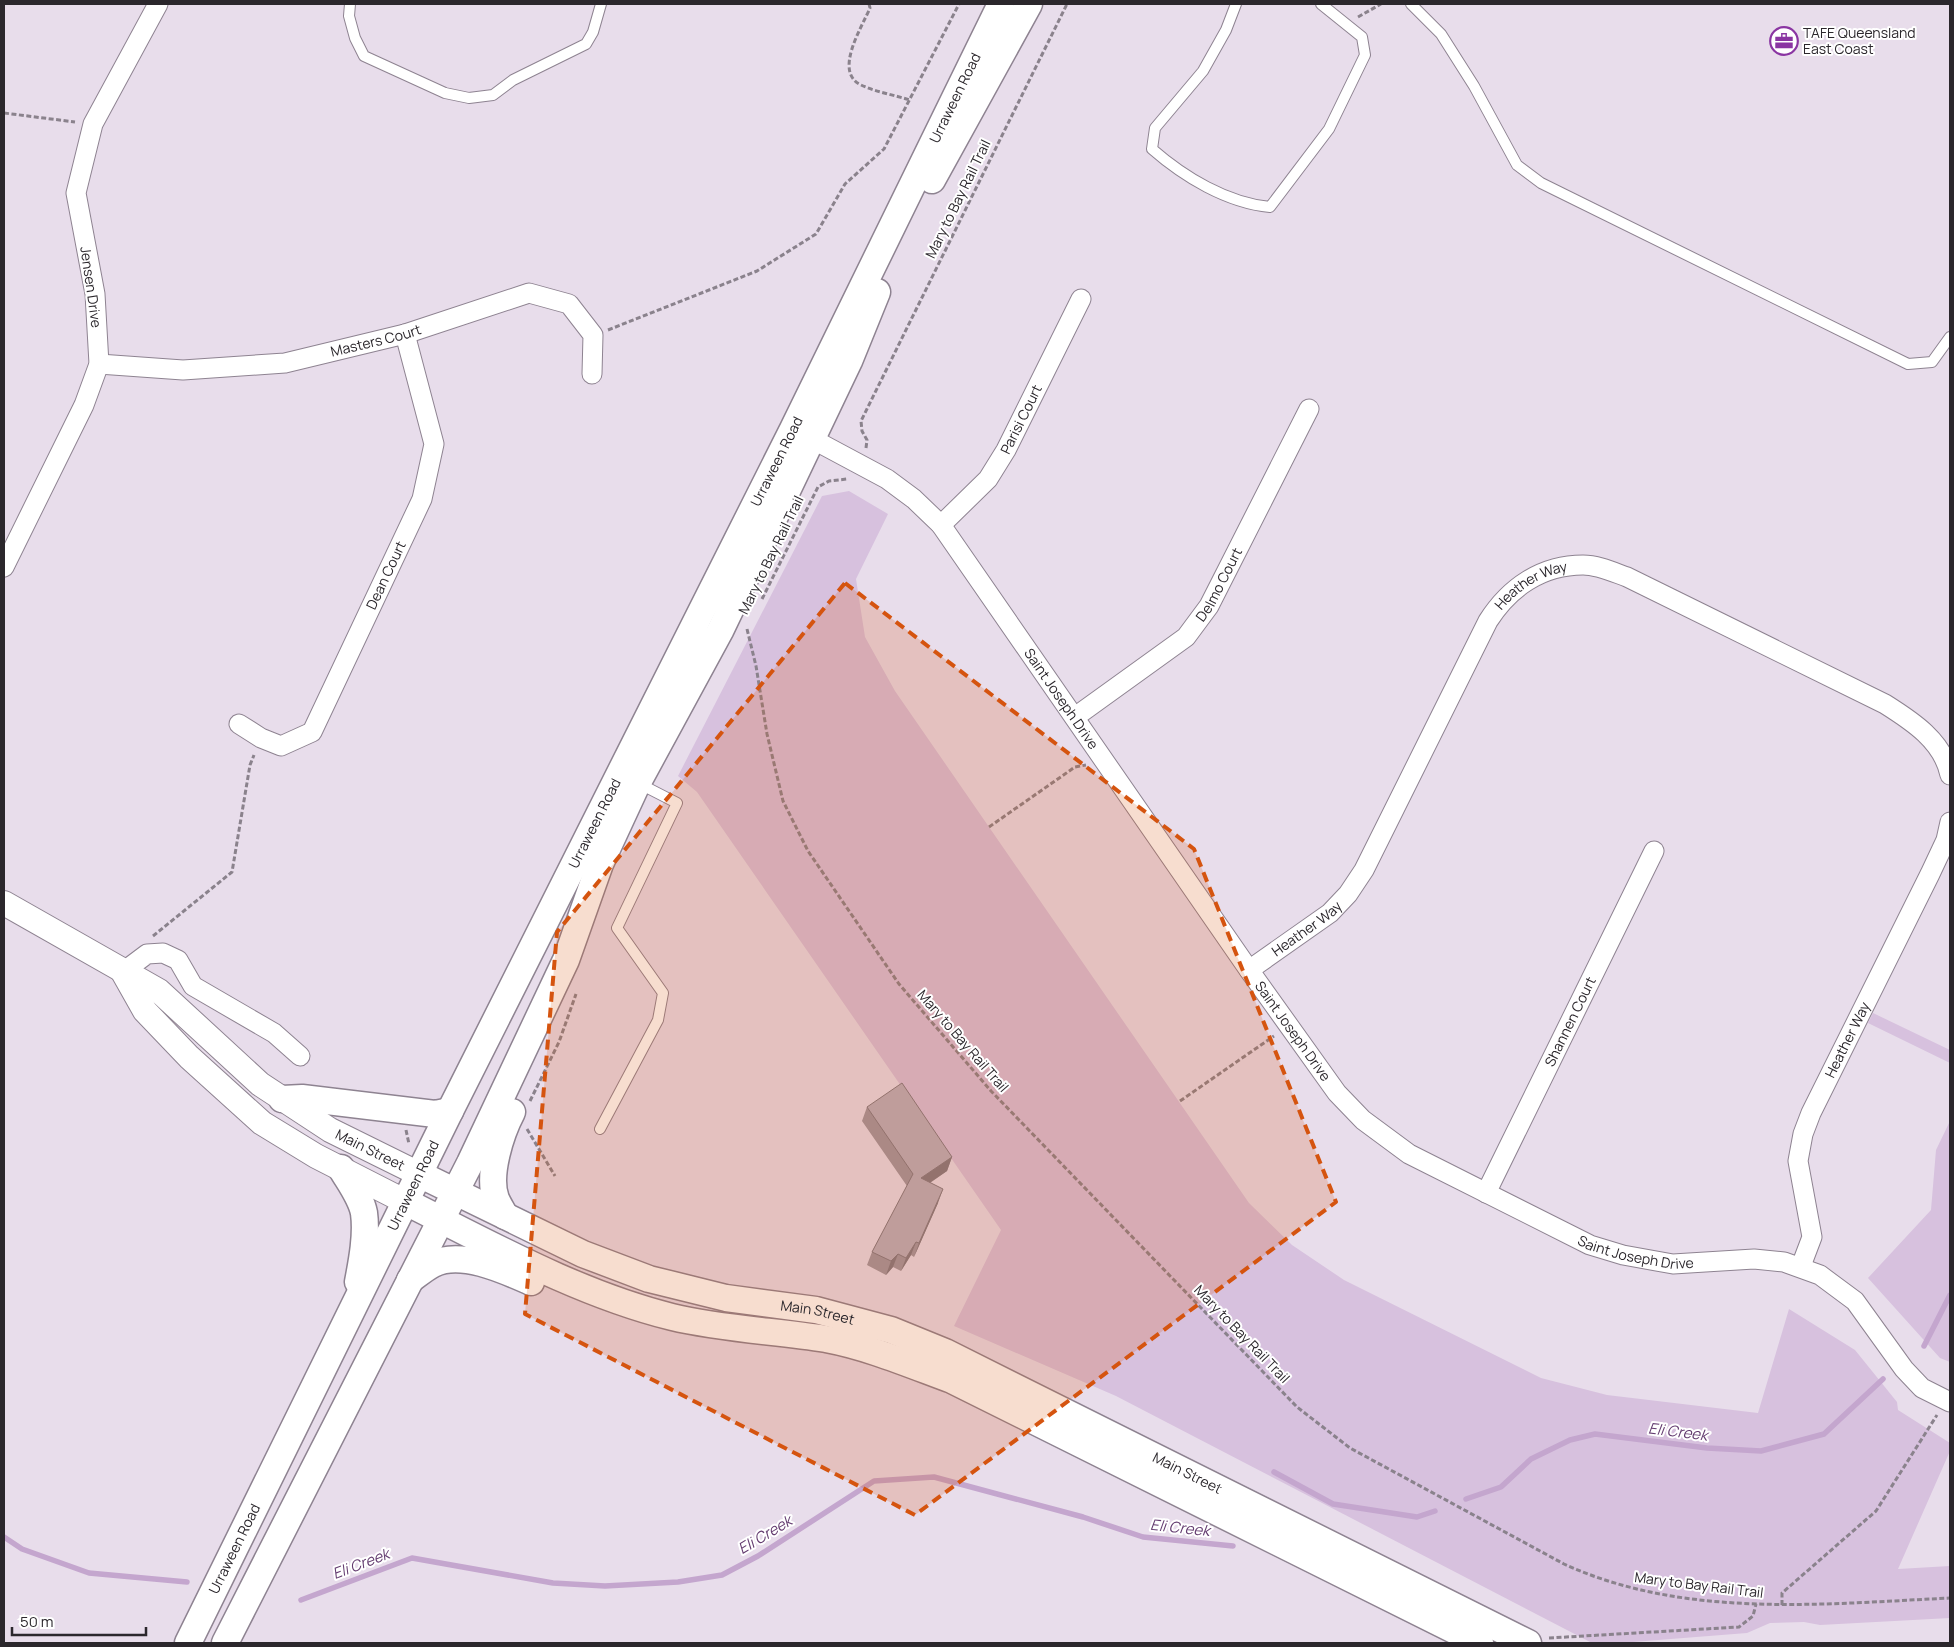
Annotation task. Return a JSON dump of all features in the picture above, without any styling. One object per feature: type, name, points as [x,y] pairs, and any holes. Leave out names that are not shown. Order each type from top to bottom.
[{"type":"main road","name":"Urraween Road","points":[[226,1643],[456,1192],[566,960],[600,864],[638,782],[721,629],[803,434],[1001,4]]},
{"type":"main road","name":"Urraween Road","points":[[188,1643],[450,1111],[803,434],[849,361],[908,224],[1029,4]]},
{"type":"main road","points":[[506,1216],[495,1198],[493,1182],[496,1159],[504,1128],[556,1020],[566,960]]},
{"type":"main road","points":[[282,1099],[302,1098],[435,1114],[450,1111]]},
{"type":"main road","points":[[341,1168],[360,1200],[364,1213],[361,1264],[353,1310]]},
{"type":"main road","name":"Main Street","points":[[419,1174],[583,1254],[649,1279],[726,1298],[816,1310],[891,1330],[945,1352],[1535,1641]]},
{"type":"main road","name":"Main Street","points":[[406,1202],[562,1278],[628,1304],[674,1317],[828,1340],[884,1355],[952,1380],[1480,1643]]},
{"type":"main road","points":[[410,1280],[434,1264],[454,1260],[474,1261],[499,1268],[610,1315],[657,1328],[715,1341],[760,1330]]},
{"type":"street","name":"Jensen Drive","points":[[4,567],[84,405],[99,364],[94,294],[76,193],[93,124],[158,4]]},
{"type":"street","name":"Masters Court","points":[[99,364],[183,370],[285,363],[405,334],[529,293],[569,304],[593,336]]},
{"type":"street","name":"Parisi Court","points":[[941,526],[988,479],[1081,300]]},
{"type":"street","name":"Dean Court","points":[[239,724],[261,738],[281,746],[312,732],[422,499],[434,444],[405,334]]},
{"type":"street","points":[[592,374],[593,336]]},
{"type":"street","name":"Delmo Court","points":[[1074,717],[1186,637],[1198,622],[1228,570],[1308,408]]},
{"type":"street","name":"Saint Joseph Drive","points":[[803,434],[887,479],[914,499],[941,526],[1249,970],[1337,1093],[1363,1120],[1409,1154],[1590,1245],[1623,1255],[1673,1264],[1754,1259],[1784,1262],[1801,1266],[1820,1275],[1855,1301],[1904,1369],[1922,1388],[1945,1406]]},
{"type":"street","name":"Heather Way","points":[[1249,970],[1330,913],[1348,894],[1364,870],[1488,621],[1500,601],[1517,586],[1539,575],[1561,568],[1583,565],[1605,569],[1627,577],[1885,704],[1906,717],[1928,736],[1941,751],[1950,771]]},
{"type":"street","name":"Heather Way","points":[[1801,1266],[1812,1238],[1798,1161],[1803,1134],[1811,1113],[1930,874],[1946,840],[1950,822]]},
{"type":"street","name":"Shannen Court","points":[[1486,1192],[1654,851]]},
{"type":"street","name":"Main Street","points":[[4,903],[159,991],[260,1084],[282,1099],[330,1130],[419,1174]]},
{"type":"street","points":[[123,972],[147,954],[163,952],[178,960],[193,986],[274,1034],[300,1056]]},
{"type":"street","name":"Main Street","points":[[123,972],[145,1011],[226,1092],[262,1123],[316,1156],[406,1202]]},
{"type":"lane","points":[[350,4],[349,16],[355,38],[364,56],[445,93],[469,98],[493,95],[513,80],[586,44],[593,32],[601,4]]},
{"type":"lane","points":[[1236,4],[1226,30],[1204,71],[1155,128],[1152,149],[1170,164],[1207,186],[1248,205],[1270,207],[1329,129],[1365,55],[1362,37],[1321,4]]},
{"type":"lane","points":[[1411,4],[1441,34],[1474,86],[1517,165],[1541,183],[1908,364],[1932,362],[1950,337]]},
{"type":"lane","points":[[600,1129],[658,1020],[663,993],[616,928],[678,803],[638,782]]},
{"type":"path","points":[[869,4],[870,8],[848,60],[849,71],[859,84],[910,100]]},
{"type":"path","points":[[593,336],[757,271],[816,234],[845,184],[884,149],[959,4]]},
{"type":"path","name":"Mary to Bay Rail Trail","points":[[759,604],[818,487],[829,481],[849,478],[858,463],[867,440],[862,431],[861,421],[1067,4]]},
{"type":"path","points":[[1346,23],[1381,4]]},
{"type":"path","points":[[4,113],[93,124]]},
{"type":"path","name":"Mary to Bay Rail Trail","points":[[750,622],[746,630],[756,666],[767,734],[783,801],[808,851],[899,984],[991,1091],[1297,1407],[1350,1448],[1564,1564],[1595,1578],[1649,1592],[1756,1604],[1782,1605],[1950,1598]]},
{"type":"path","points":[[153,936],[232,872],[250,765],[261,738]]},
{"type":"path","points":[[989,827],[1075,767],[1092,764],[1102,757]]},
{"type":"path","points":[[1180,1101],[1270,1037],[1282,1037],[1292,1030]]},
{"type":"path","points":[[405,1127],[410,1146]]},
{"type":"path","points":[[526,1128],[555,1176]]},
{"type":"path","points":[[1782,1605],[1782,1593],[1876,1511],[1945,1406]]},
{"type":"path","points":[[1535,1641],[1739,1627],[1753,1616],[1756,1604]]},
{"type":"highlighted area","points":[[845,583],[1194,849],[1336,1202],[915,1515],[525,1314],[557,932]]},
{"type":"shaded area","points":[[849,491],[888,514],[856,579],[865,637],[895,691],[1249,1203],[1292,1245],[1344,1280],[1541,1378],[1607,1395],[1758,1413],[1789,1309],[1855,1350],[1897,1402],[1898,1410],[1950,1443],[1950,1451],[1898,1569],[1950,1566],[1950,1618],[1820,1625],[1804,1622],[1770,1623],[1747,1633],[1620,1643],[1592,1643],[1116,1396],[954,1326],[1001,1230],[697,792],[678,776],[822,496]]},
{"type":"shaded area","points":[[1873,1013],[1950,1050],[1950,1063],[1868,1023]]},
{"type":"shaded area","points":[[1950,1121],[1950,1362],[1940,1358],[1868,1278],[1931,1210],[1936,1150]]},
{"type":"building","points":[[902,1083],[952,1157],[921,1178],[943,1189],[919,1243],[916,1242],[906,1258],[898,1254],[891,1261],[872,1252],[913,1174],[867,1107]]},
{"type":"waterway","name":"Eli Creek","points":[[1924,1346],[1950,1295]]},
{"type":"waterway","name":"Eli Creek","points":[[1466,1499],[1501,1487],[1531,1459],[1570,1440],[1595,1434],[1707,1448],[1761,1451],[1824,1434],[1883,1379]]},
{"type":"waterway","name":"Eli Creek","points":[[1274,1472],[1333,1504],[1417,1517],[1435,1511]]},
{"type":"waterway","name":"Eli Creek","points":[[301,1600],[412,1558],[553,1583],[605,1586],[678,1582],[722,1575],[758,1556],[874,1481],[934,1477],[1083,1517],[1143,1537],[1233,1546]]},
{"type":"waterway","name":"Eli Creek","points":[[4,1537],[22,1549],[89,1573],[187,1582]]},
{"type":"place","name":"TAFE Queensland East Coast","points":[[1784,41]]}]
